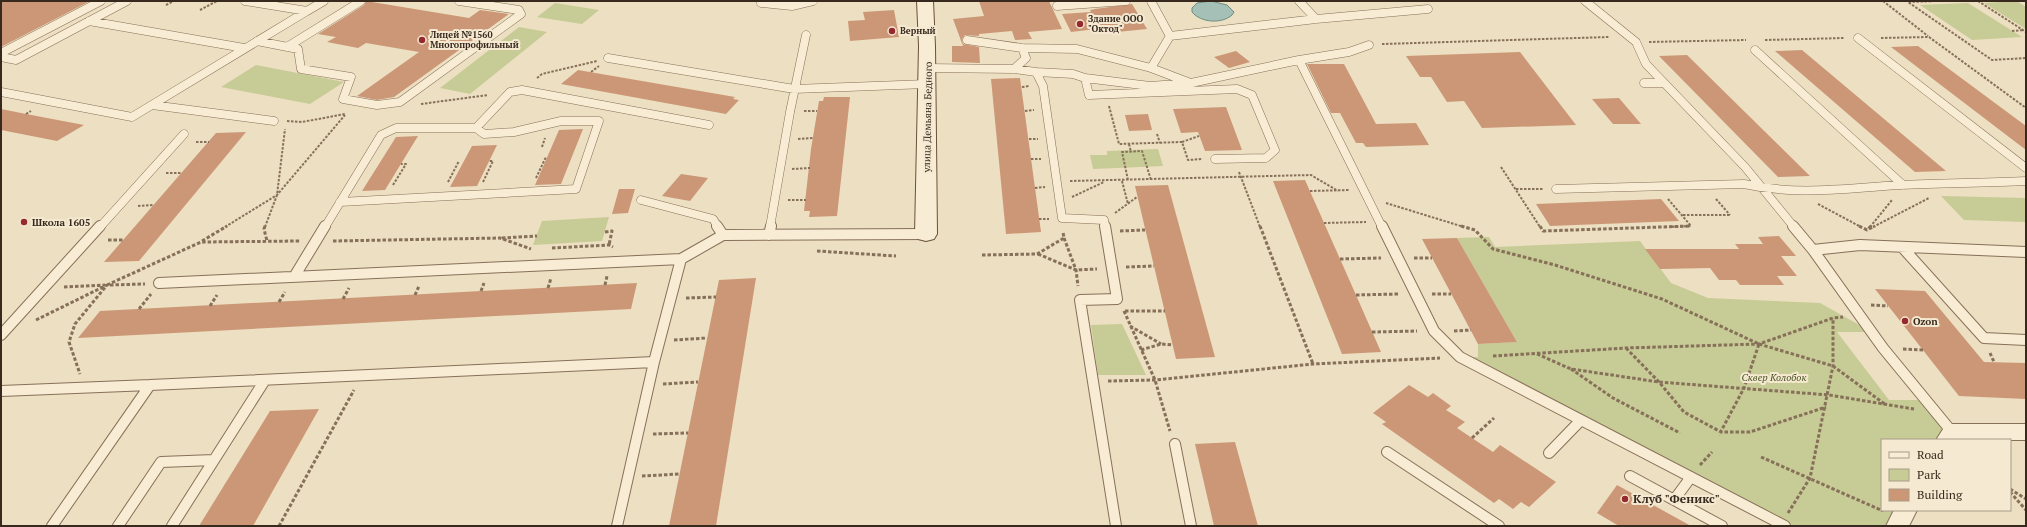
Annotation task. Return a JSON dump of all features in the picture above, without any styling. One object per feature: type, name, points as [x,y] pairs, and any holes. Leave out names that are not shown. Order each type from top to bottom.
[{"type":"street","name":"улица Демьяна Бедного","points":[[925,1],[927,76],[926,234]]},
{"type":"street","points":[[1949,436],[2026,432]]},
{"type":"street","points":[[1890,519],[1904,511]]},
{"type":"lane","points":[[1,57],[16,60],[126,1]]},
{"type":"lane","points":[[245,1],[307,11]]},
{"type":"lane","points":[[1,92],[132,117],[324,1]]},
{"type":"lane","points":[[287,47],[361,1]]},
{"type":"lane","points":[[257,41],[298,49],[300,69],[351,77],[343,99],[377,105],[400,102],[521,14],[518,10],[459,1]]},
{"type":"lane","points":[[761,2],[792,6],[813,1]]},
{"type":"lane","points":[[1057,6],[1126,1]]},
{"type":"lane","points":[[1151,1],[1170,36]]},
{"type":"lane","points":[[1298,1],[1316,19]]},
{"type":"lane","points":[[1170,36],[1316,19],[1428,10],[1420,1]]},
{"type":"lane","points":[[1585,1],[1636,42],[1646,64],[1745,167],[1765,190],[1813,250],[1859,316],[1933,409],[1949,436]]},
{"type":"lane","points":[[1,53],[99,2],[117,6]]},
{"type":"lane","points":[[89,21],[244,48]]},
{"type":"lane","points":[[769,235],[794,89],[806,35]]},
{"type":"lane","points":[[1151,68],[1170,36]]},
{"type":"lane","points":[[1858,38],[2026,168]]},
{"type":"lane","points":[[967,40],[1022,48],[1077,49],[1151,68],[1191,83]]},
{"type":"lane","points":[[608,58],[794,89],[1014,69],[1072,74],[1085,78],[1150,86],[1191,83],[1300,60],[1349,52],[1369,44]]},
{"type":"lane","points":[[1014,69],[1026,58],[1022,48]]},
{"type":"lane","points":[[1755,50],[1903,185]]},
{"type":"lane","points":[[1300,60],[1434,331],[1460,358],[1784,525]]},
{"type":"lane","points":[[1036,72],[1043,86],[1062,218],[1104,220],[1117,299],[1080,300],[1091,381],[1116,526]]},
{"type":"lane","points":[[1085,78],[1089,95],[1238,90],[1252,95],[1276,150],[1266,158],[1215,159]]},
{"type":"lane","points":[[1644,83],[1664,83]]},
{"type":"lane","points":[[476,128],[510,92],[522,90],[709,124]]},
{"type":"lane","points":[[152,105],[274,121]]},
{"type":"lane","points":[[294,277],[381,135],[396,128],[476,128],[484,134],[491,134],[514,132],[561,121],[599,121],[576,189],[340,202]]},
{"type":"lane","points":[[1,335],[184,134]]},
{"type":"lane","points":[[1556,189],[1744,184],[1765,190],[1796,192],[1903,185],[1954,185],[2026,181]]},
{"type":"lane","points":[[641,200],[713,219],[724,235]]},
{"type":"lane","points":[[159,283],[681,259],[724,235],[926,234]]},
{"type":"lane","points":[[1813,250],[1860,245],[2026,252]]},
{"type":"lane","points":[[1902,246],[1984,338],[2026,340]]},
{"type":"lane","points":[[617,526],[654,362],[681,259]]},
{"type":"lane","points":[[1,391],[654,362]]},
{"type":"lane","points":[[172,526],[265,380]]},
{"type":"lane","points":[[52,526],[150,385]]},
{"type":"lane","points":[[1550,453],[1581,420]]},
{"type":"lane","points":[[1175,444],[1191,526]]},
{"type":"lane","points":[[1387,452],[1499,526]]},
{"type":"lane","points":[[118,526],[162,462],[214,460]]},
{"type":"lane","points":[[1630,476],[1722,526]]},
{"type":"lane","points":[[1674,500],[1691,477]]},
{"type":"path","points":[[166,5],[174,1]]},
{"type":"path","points":[[200,10],[217,1]]},
{"type":"path","points":[[1883,1],[1929,37],[2026,108]]},
{"type":"path","points":[[1935,1],[1908,2],[1992,60],[2026,58]]},
{"type":"path","points":[[1978,1],[2025,31]]},
{"type":"path","points":[[2012,31],[2025,31]]},
{"type":"path","points":[[1369,44],[1606,37],[1636,42],[1751,40]]},
{"type":"path","points":[[1759,40],[1929,37]]},
{"type":"path","points":[[591,72],[608,58]]},
{"type":"path","points":[[522,90],[542,74],[608,58]]},
{"type":"path","points":[[1106,94],[1119,144],[1182,142],[1199,136]]},
{"type":"path","points":[[29,323],[201,242],[277,195],[345,114]]},
{"type":"path","points":[[267,241],[264,229],[277,195],[286,121]]},
{"type":"path","points":[[1157,134],[1160,143]]},
{"type":"path","points":[[1182,142],[1188,160],[1215,159]]},
{"type":"path","points":[[1129,144],[1131,152]]},
{"type":"path","points":[[1128,180],[1122,152],[1142,151],[1151,180]]},
{"type":"path","points":[[530,192],[546,157]]},
{"type":"path","points":[[1233,158],[1312,364]]},
{"type":"path","points":[[476,194],[493,160],[489,161]]},
{"type":"path","points":[[440,196],[459,161]]},
{"type":"path","points":[[384,200],[406,164],[401,164]]},
{"type":"path","points":[[1501,167],[1543,231],[1691,226],[1657,186]]},
{"type":"path","points":[[1058,182],[1311,175],[1338,191]]},
{"type":"path","points":[[1060,202],[1106,181]]},
{"type":"path","points":[[1122,181],[1128,204]]},
{"type":"path","points":[[1860,245],[1867,230],[1903,185]]},
{"type":"path","points":[[1867,230],[1954,185]]},
{"type":"path","points":[[1516,189],[1556,189]]},
{"type":"path","points":[[1310,191],[1338,191],[1366,194],[1475,230],[1493,249],[1555,265],[1662,299],[1758,344],[1833,366],[1888,406]]},
{"type":"path","points":[[1796,192],[1867,230]]},
{"type":"path","points":[[1104,220],[1137,197]]},
{"type":"path","points":[[775,201],[806,200]]},
{"type":"path","points":[[1682,215],[1730,215]]},
{"type":"path","points":[[1062,218],[1064,238],[1076,270],[1080,300]]},
{"type":"path","points":[[1324,223],[1380,222]]},
{"type":"path","points":[[1106,232],[1145,230]]},
{"type":"path","points":[[605,232],[612,231],[609,245]]},
{"type":"path","points":[[201,242],[500,238],[537,236]]},
{"type":"path","points":[[500,238],[529,250],[536,249]]},
{"type":"path","points":[[1037,254],[1064,238]]},
{"type":"path","points":[[550,248],[609,245],[642,261]]},
{"type":"path","points":[[982,255],[1037,254],[1076,270],[1154,266]]},
{"type":"path","points":[[44,288],[159,283]]},
{"type":"path","points":[[84,388],[69,342],[75,324],[107,285]]},
{"type":"path","points":[[670,299],[716,297]]},
{"type":"path","points":[[1117,299],[1155,380],[1175,444]]},
{"type":"path","points":[[1124,312],[1165,311]]},
{"type":"path","points":[[1485,357],[1626,348],[1758,344],[1833,318],[1859,316]]},
{"type":"path","points":[[1784,525],[1810,478],[1829,395],[1833,366],[1833,318]]},
{"type":"path","points":[[1129,325],[1161,344]]},
{"type":"path","points":[[660,341],[707,338]]},
{"type":"path","points":[[1141,350],[1161,344],[1173,345]]},
{"type":"path","points":[[1720,434],[1744,388],[1758,344]]},
{"type":"path","points":[[1626,348],[1659,382],[1684,412],[1720,434],[1750,432],[1826,407]]},
{"type":"path","points":[[1535,353],[1571,369],[1613,398],[1680,433]]},
{"type":"path","points":[[1091,381],[1155,380],[1312,364],[1460,358]]},
{"type":"path","points":[[1571,369],[1659,382],[1829,395],[1888,406],[1933,409]]},
{"type":"path","points":[[279,526],[362,375]]},
{"type":"path","points":[[649,384],[698,382]]},
{"type":"path","points":[[1472,438],[1494,418]]},
{"type":"path","points":[[638,435],[688,432]]},
{"type":"path","points":[[1761,457],[1810,478],[1890,519]]},
{"type":"path","points":[[628,476],[680,474]]},
{"type":"path","points":[[2011,492],[2026,499]]},
{"type":"path","points":[[2011,492],[2026,510]]},
{"type":"green space","points":[[2017,1],[2026,7],[2026,29],[1984,3]]},
{"type":"green space","points":[[555,3],[599,10],[582,24],[537,17]]},
{"type":"green space","points":[[1968,3],[2022,37],[1972,40],[1920,5]]},
{"type":"green space","points":[[519,27],[547,32],[470,94],[440,88]]},
{"type":"green space","points":[[256,65],[344,82],[310,104],[221,87]]},
{"type":"green space","points":[[1158,149],[1163,166],[1093,169],[1090,155],[1107,155],[1107,151]]},
{"type":"green space","points":[[1941,196],[2026,198],[2026,222],[1964,220]]},
{"type":"green space","points":[[609,217],[602,241],[533,245],[542,221]]},
{"type":"green space","name":"Сквер Колобок","points":[[1489,237],[1495,247],[1640,241],[1671,283],[1708,298],[1820,303],[1872,332],[1837,332],[1889,400],[1925,400],[1952,432],[1948,439],[1881,439],[1881,511],[1905,511],[1897,526],[1785,526],[1460,357],[1478,357],[1478,344],[1517,342],[1457,238]]},
{"type":"green space","points":[[1122,324],[1146,375],[1098,375],[1091,325]]},
{"type":"water","points":[[1211,1],[1227,5],[1234,12],[1228,18],[1212,21],[1196,16],[1192,12],[1192,8],[1197,3]]},
{"type":"building","points":[[1,1],[90,1],[1,47]]},
{"type":"building","points":[[366,1],[469,18],[480,10],[509,14],[394,97],[377,100],[357,96],[419,52],[366,43],[358,48],[327,42],[336,37],[318,34],[364,5]]},
{"type":"building","points":[[979,1],[1049,1],[1062,29],[1028,32],[1032,39],[1015,40],[1012,31],[979,34],[979,36],[965,35],[962,39],[963,44],[979,47],[980,63],[952,62],[952,46],[963,46],[953,19],[984,16]]},
{"type":"building","name":"Здание ООО \"Октод\"","points":[[1132,4],[1147,29],[1107,33],[1105,28],[1071,32],[1062,14],[1091,12],[1090,10]]},
{"type":"building","points":[[894,10],[899,37],[850,41],[848,21],[865,20],[863,12]]},
{"type":"building","points":[[1918,46],[2026,126],[2026,150],[1891,47]]},
{"type":"building","points":[[1802,50],[1946,171],[1915,172],[1775,51]]},
{"type":"building","points":[[1236,51],[1250,62],[1229,68],[1214,57]]},
{"type":"building","points":[[1520,52],[1576,125],[1482,128],[1464,101],[1447,102],[1431,77],[1420,77],[1406,56]]},
{"type":"building","points":[[1687,55],[1810,176],[1778,177],[1659,56]]},
{"type":"building","points":[[1307,64],[1344,64],[1376,124],[1416,123],[1429,145],[1366,147],[1363,143],[1356,143],[1340,113],[1331,113]]},
{"type":"building","points":[[578,70],[735,97],[733,99],[739,100],[726,114],[561,84]]},
{"type":"building","points":[[1020,78],[1041,232],[1006,234],[991,79]]},
{"type":"building","points":[[824,97],[850,97],[837,216],[809,217],[810,211],[804,211],[811,149],[819,101],[823,101]]},
{"type":"building","points":[[1619,98],[1641,124],[1613,124],[1592,99]]},
{"type":"building","points":[[1226,107],[1242,150],[1205,151],[1198,132],[1181,133],[1173,109]]},
{"type":"building","points":[[1,109],[84,125],[57,141],[1,130]]},
{"type":"building","points":[[1148,114],[1152,130],[1129,131],[1125,115]]},
{"type":"building","points":[[583,129],[561,184],[535,185],[559,130]]},
{"type":"building","points":[[246,132],[139,261],[104,262],[216,133]]},
{"type":"building","points":[[418,136],[385,190],[362,191],[396,137]]},
{"type":"building","points":[[497,145],[477,186],[450,187],[472,146]]},
{"type":"building","points":[[681,174],[708,178],[690,201],[662,196]]},
{"type":"building","points":[[1305,180],[1381,352],[1342,354],[1273,181]]},
{"type":"building","points":[[1168,185],[1215,357],[1176,359],[1135,186]]},
{"type":"building","points":[[619,189],[635,189],[628,213],[612,214]]},
{"type":"building","points":[[1661,199],[1679,221],[1550,226],[1536,204]]},
{"type":"building","points":[[1779,236],[1796,256],[1781,256],[1797,276],[1777,276],[1784,285],[1740,285],[1736,280],[1719,280],[1710,268],[1660,269],[1645,249],[1739,249],[1735,244],[1763,244],[1758,237]]},
{"type":"building","points":[[1457,238],[1517,342],[1478,344],[1422,239]]},
{"type":"building","points":[[756,278],[716,526],[669,526],[719,280]]},
{"type":"building","points":[[637,283],[631,309],[78,338],[100,311]]},
{"type":"building","points":[[1875,289],[1925,291],[1984,362],[2026,363],[2026,399],[1959,396]]},
{"type":"building","points":[[1409,385],[1428,397],[1433,393],[1451,406],[1446,410],[1465,422],[1457,428],[1493,452],[1500,445],[1556,482],[1529,507],[1521,502],[1513,509],[1499,499],[1494,503],[1382,424],[1386,422],[1373,413]]},
{"type":"building","points":[[319,409],[253,526],[199,526],[270,411]]},
{"type":"building","points":[[1235,442],[1258,526],[1214,526],[1195,444]]},
{"type":"building","name":"Клуб \"Феникс\"","points":[[1617,485],[1691,526],[1619,526],[1597,513]]},
{"type":"place","name":"Здание ООО \"Октод\"","points":[[1080,24]]},
{"type":"place","name":"Верный","points":[[892,31]]},
{"type":"place","name":"Лицей №1560 Многопрофильный","points":[[422,40]]},
{"type":"place","name":"Школа 1605","points":[[24,222]]},
{"type":"place","name":"Ozon","points":[[1905,321]]},
{"type":"place","name":"Клуб \"Феникс\"","points":[[1625,499]]}]
